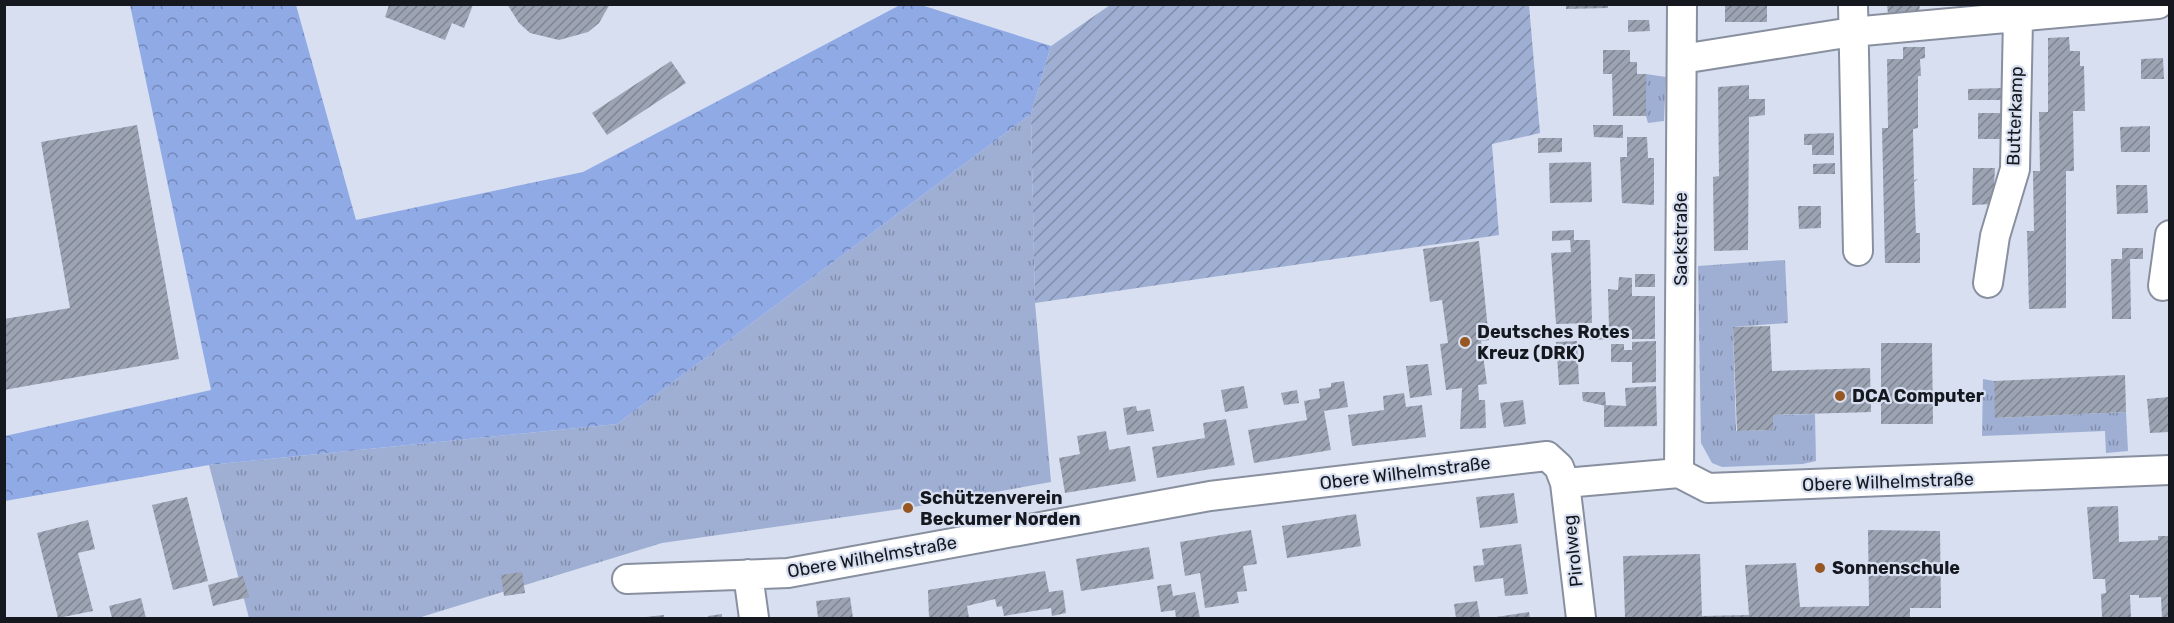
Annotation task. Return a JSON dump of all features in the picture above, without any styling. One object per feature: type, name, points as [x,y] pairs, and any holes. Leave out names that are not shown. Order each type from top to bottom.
[{"type":"street","name":"Sackstraße","points":[[1679,473],[1682,4]]},
{"type":"street","points":[[1853,4],[1858,251]]},
{"type":"street","points":[[1682,59],[1852,32],[2018,18],[2115,6],[2158,4]]},
{"type":"street","name":"Butterkamp","points":[[1988,284],[1995,236],[2015,169],[2018,18]]},
{"type":"street","points":[[2163,286],[2169,235]]},
{"type":"street","name":"Obere Wilhelmstraße","points":[[627,579],[788,573],[1210,496],[1536,457],[1547,456],[1559,467],[1565,483]]},
{"type":"street","name":"Obere Wilhelmstraße","points":[[1679,473],[1708,488],[2169,470]]},
{"type":"street","points":[[1565,483],[1679,473]]},
{"type":"street","name":"Pirolweg","points":[[1565,483],[1581,618]]},
{"type":"street","points":[[748,574],[754,618]]},
{"type":"green space","points":[[130,5],[296,5],[356,220],[583,172],[900,5],[921,5],[1051,46],[1031,114],[617,424],[209,465],[5,501],[5,436],[211,390]]},
{"type":"green space","points":[[1110,5],[1529,5],[1540,133],[1492,144],[1499,235],[1035,303],[1031,114],[1051,46]]},
{"type":"green space","points":[[1646,74],[1666,77],[1664,121],[1648,123]]},
{"type":"green space","points":[[1031,114],[1035,303],[1051,482],[908,508],[662,543],[418,618],[249,618],[209,465],[617,424]]},
{"type":"green space","points":[[1785,260],[1788,323],[1733,327],[1736,431],[1773,430],[1773,415],[1815,414],[1816,461],[1803,464],[1722,467],[1712,463],[1701,443],[1698,266]]},
{"type":"green space","points":[[1983,379],[1994,381],[1996,418],[2126,412],[2128,451],[2106,453],[2105,431],[1982,436]]},
{"type":"building","points":[[507,4],[610,4],[599,23],[588,32],[559,40],[530,33],[519,23]]},
{"type":"building","points":[[1725,4],[1767,6],[1767,22],[1725,22]]},
{"type":"building","points":[[1887,4],[1920,4],[1919,12],[1888,14]]},
{"type":"building","points":[[389,5],[473,5],[464,28],[452,23],[445,40],[385,17]]},
{"type":"building","points":[[1566,5],[1608,5],[1608,8],[1566,9]]},
{"type":"building","points":[[1628,20],[1649,20],[1650,31],[1628,32]]},
{"type":"building","points":[[2069,37],[2070,51],[2080,51],[2080,66],[2084,66],[2085,111],[2073,111],[2074,171],[2066,171],[2066,308],[2029,309],[2027,231],[2034,231],[2033,171],[2040,171],[2039,112],[2048,112],[2048,38]]},
{"type":"building","points":[[1903,47],[1925,47],[1925,58],[1920,59],[1921,76],[1918,76],[1918,128],[1913,129],[1914,180],[1918,179],[1914,182],[1916,233],[1920,233],[1920,263],[1885,263],[1882,128],[1888,128],[1887,59],[1903,59]]},
{"type":"building","points":[[1603,50],[1630,50],[1630,62],[1637,62],[1637,74],[1646,74],[1646,116],[1613,116],[1612,74],[1603,74]]},
{"type":"building","points":[[2163,58],[2164,79],[2141,79],[2141,59]]},
{"type":"building","points":[[671,61],[686,83],[607,135],[592,113]]},
{"type":"building","points":[[1749,85],[1749,99],[1765,99],[1765,115],[1749,117],[1748,250],[1714,251],[1713,177],[1719,176],[1718,87]]},
{"type":"building","points":[[2002,88],[2002,100],[1968,100],[1968,89]]},
{"type":"building","points":[[1978,113],[2004,113],[2004,139],[1978,139]]},
{"type":"building","points":[[137,125],[179,359],[4,390],[4,319],[70,308],[41,142]]},
{"type":"building","points":[[1593,125],[1623,125],[1623,138],[1594,137]]},
{"type":"building","points":[[2150,126],[2150,152],[2121,152],[2120,127]]},
{"type":"building","points":[[1834,133],[1834,155],[1812,155],[1812,145],[1804,145],[1804,134]]},
{"type":"building","points":[[1627,137],[1647,137],[1648,158],[1654,158],[1654,205],[1622,203],[1620,157],[1627,157]]},
{"type":"building","points":[[1538,138],[1562,138],[1562,152],[1538,153]]},
{"type":"building","points":[[1591,162],[1592,202],[1550,203],[1549,163]]},
{"type":"building","points":[[1835,163],[1835,174],[1813,174],[1813,164]]},
{"type":"building","points":[[1973,168],[1995,168],[1993,204],[1972,205]]},
{"type":"building","points":[[2116,185],[2147,185],[2148,213],[2117,214]]},
{"type":"building","points":[[1798,206],[1821,206],[1821,228],[1799,229]]},
{"type":"building","points":[[1574,230],[1574,240],[1590,240],[1592,323],[1556,324],[1551,253],[1571,252],[1570,240],[1552,241],[1552,231]]},
{"type":"building","points":[[1479,241],[1489,340],[1481,341],[1487,384],[1478,385],[1479,400],[1485,400],[1486,428],[1460,429],[1462,388],[1446,390],[1440,344],[1448,343],[1442,300],[1430,302],[1423,249]]},
{"type":"building","points":[[2122,248],[2143,248],[2143,259],[2130,259],[2131,319],[2112,319],[2111,259],[2122,259]]},
{"type":"building","points":[[1635,274],[1655,274],[1655,287],[1635,287]]},
{"type":"building","points":[[1619,277],[1632,278],[1632,296],[1655,296],[1655,339],[1632,339],[1632,330],[1619,330],[1619,339],[1589,340],[1589,330],[1609,329],[1608,289],[1618,290]]},
{"type":"building","points":[[1770,326],[1772,371],[1870,368],[1871,412],[1773,415],[1773,430],[1737,431],[1733,327]]},
{"type":"building","points":[[1577,341],[1579,384],[1559,385],[1556,342]]},
{"type":"building","points":[[1656,341],[1656,382],[1632,383],[1632,362],[1611,362],[1611,344],[1624,344],[1624,350],[1632,350],[1632,342]]},
{"type":"building","points":[[1881,343],[1932,343],[1933,424],[1881,424]]},
{"type":"building","points":[[1428,364],[1432,395],[1410,398],[1406,366]]},
{"type":"building","points":[[2125,375],[2126,412],[1995,418],[1994,381]]},
{"type":"building","points":[[1344,381],[1348,407],[1324,411],[1331,450],[1254,463],[1248,430],[1307,420],[1304,401],[1320,398],[1319,389],[1331,387],[1331,383]]},
{"type":"building","points":[[1244,386],[1248,408],[1225,412],[1221,390]]},
{"type":"building","points":[[1656,386],[1657,426],[1604,427],[1604,405],[1626,406],[1625,388]]},
{"type":"building","points":[[1297,390],[1299,403],[1284,405],[1281,393]]},
{"type":"building","points":[[1582,392],[1605,392],[1606,406],[1583,401]]},
{"type":"building","points":[[1404,393],[1406,407],[1422,405],[1426,437],[1352,446],[1348,415],[1384,410],[1383,396]]},
{"type":"building","points":[[2169,397],[2169,432],[2150,433],[2147,399]]},
{"type":"building","points":[[1523,400],[1526,424],[1504,427],[1500,403]]},
{"type":"building","points":[[1136,406],[1137,411],[1150,409],[1154,431],[1127,435],[1123,408]]},
{"type":"building","points":[[1226,419],[1235,465],[1157,478],[1152,447],[1205,438],[1203,423]]},
{"type":"building","points":[[1106,431],[1109,450],[1130,446],[1136,481],[1065,493],[1059,458],[1080,454],[1077,436]]},
{"type":"building","points":[[1514,493],[1518,523],[1480,528],[1476,497]]},
{"type":"building","points":[[187,497],[208,581],[173,590],[152,505]]},
{"type":"building","points":[[2118,506],[2119,542],[2158,540],[2158,536],[2169,536],[2169,618],[2162,618],[2161,597],[2139,598],[2139,595],[2130,595],[2131,618],[2102,618],[2101,594],[2106,593],[2105,579],[2093,579],[2087,507]]},
{"type":"building","points":[[1356,514],[1361,546],[1287,558],[1282,526]]},
{"type":"building","points":[[88,520],[95,549],[78,553],[93,611],[58,618],[37,533]]},
{"type":"building","points":[[1251,530],[1257,564],[1243,566],[1247,591],[1237,592],[1239,603],[1205,608],[1200,573],[1185,576],[1180,542]]},
{"type":"building","points":[[1868,530],[1940,531],[1941,608],[1910,608],[1910,618],[1625,618],[1623,556],[1700,554],[1702,616],[1749,615],[1745,565],[1796,563],[1800,607],[1869,606]]},
{"type":"building","points":[[1521,544],[1528,594],[1505,596],[1503,578],[1475,582],[1473,566],[1484,565],[1482,549]]},
{"type":"building","points":[[1149,547],[1154,579],[1081,591],[1076,559]]},
{"type":"building","points":[[1045,571],[1049,592],[1063,590],[1066,613],[1052,616],[1051,608],[1004,616],[1002,606],[997,607],[995,599],[967,606],[969,618],[929,618],[928,590]]},
{"type":"building","points":[[522,572],[525,593],[504,596],[501,575]]},
{"type":"building","points":[[243,576],[249,597],[213,606],[208,585]]},
{"type":"building","points":[[1171,584],[1173,596],[1195,592],[1200,618],[1176,618],[1175,610],[1161,612],[1157,586]]},
{"type":"building","points":[[850,597],[853,618],[818,618],[816,601]]},
{"type":"building","points":[[141,598],[146,618],[112,618],[109,606]]},
{"type":"building","points":[[1477,601],[1480,618],[1456,618],[1454,604]]},
{"type":"building","points":[[1529,612],[1530,618],[1496,618],[1496,617]]},
{"type":"building","points":[[722,614],[722,618],[708,618],[708,616]]},
{"type":"building","points":[[664,615],[664,618],[646,618],[646,617]]},
{"type":"place","name":"Deutsches Rotes Kreuz (DRK)","points":[[1465,342]]},
{"type":"place","name":"DCA Computer","points":[[1840,396]]},
{"type":"place","name":"Schützenverein Beckumer Norden","points":[[908,508]]},
{"type":"place","name":"Sonnenschule","points":[[1820,568]]}]
